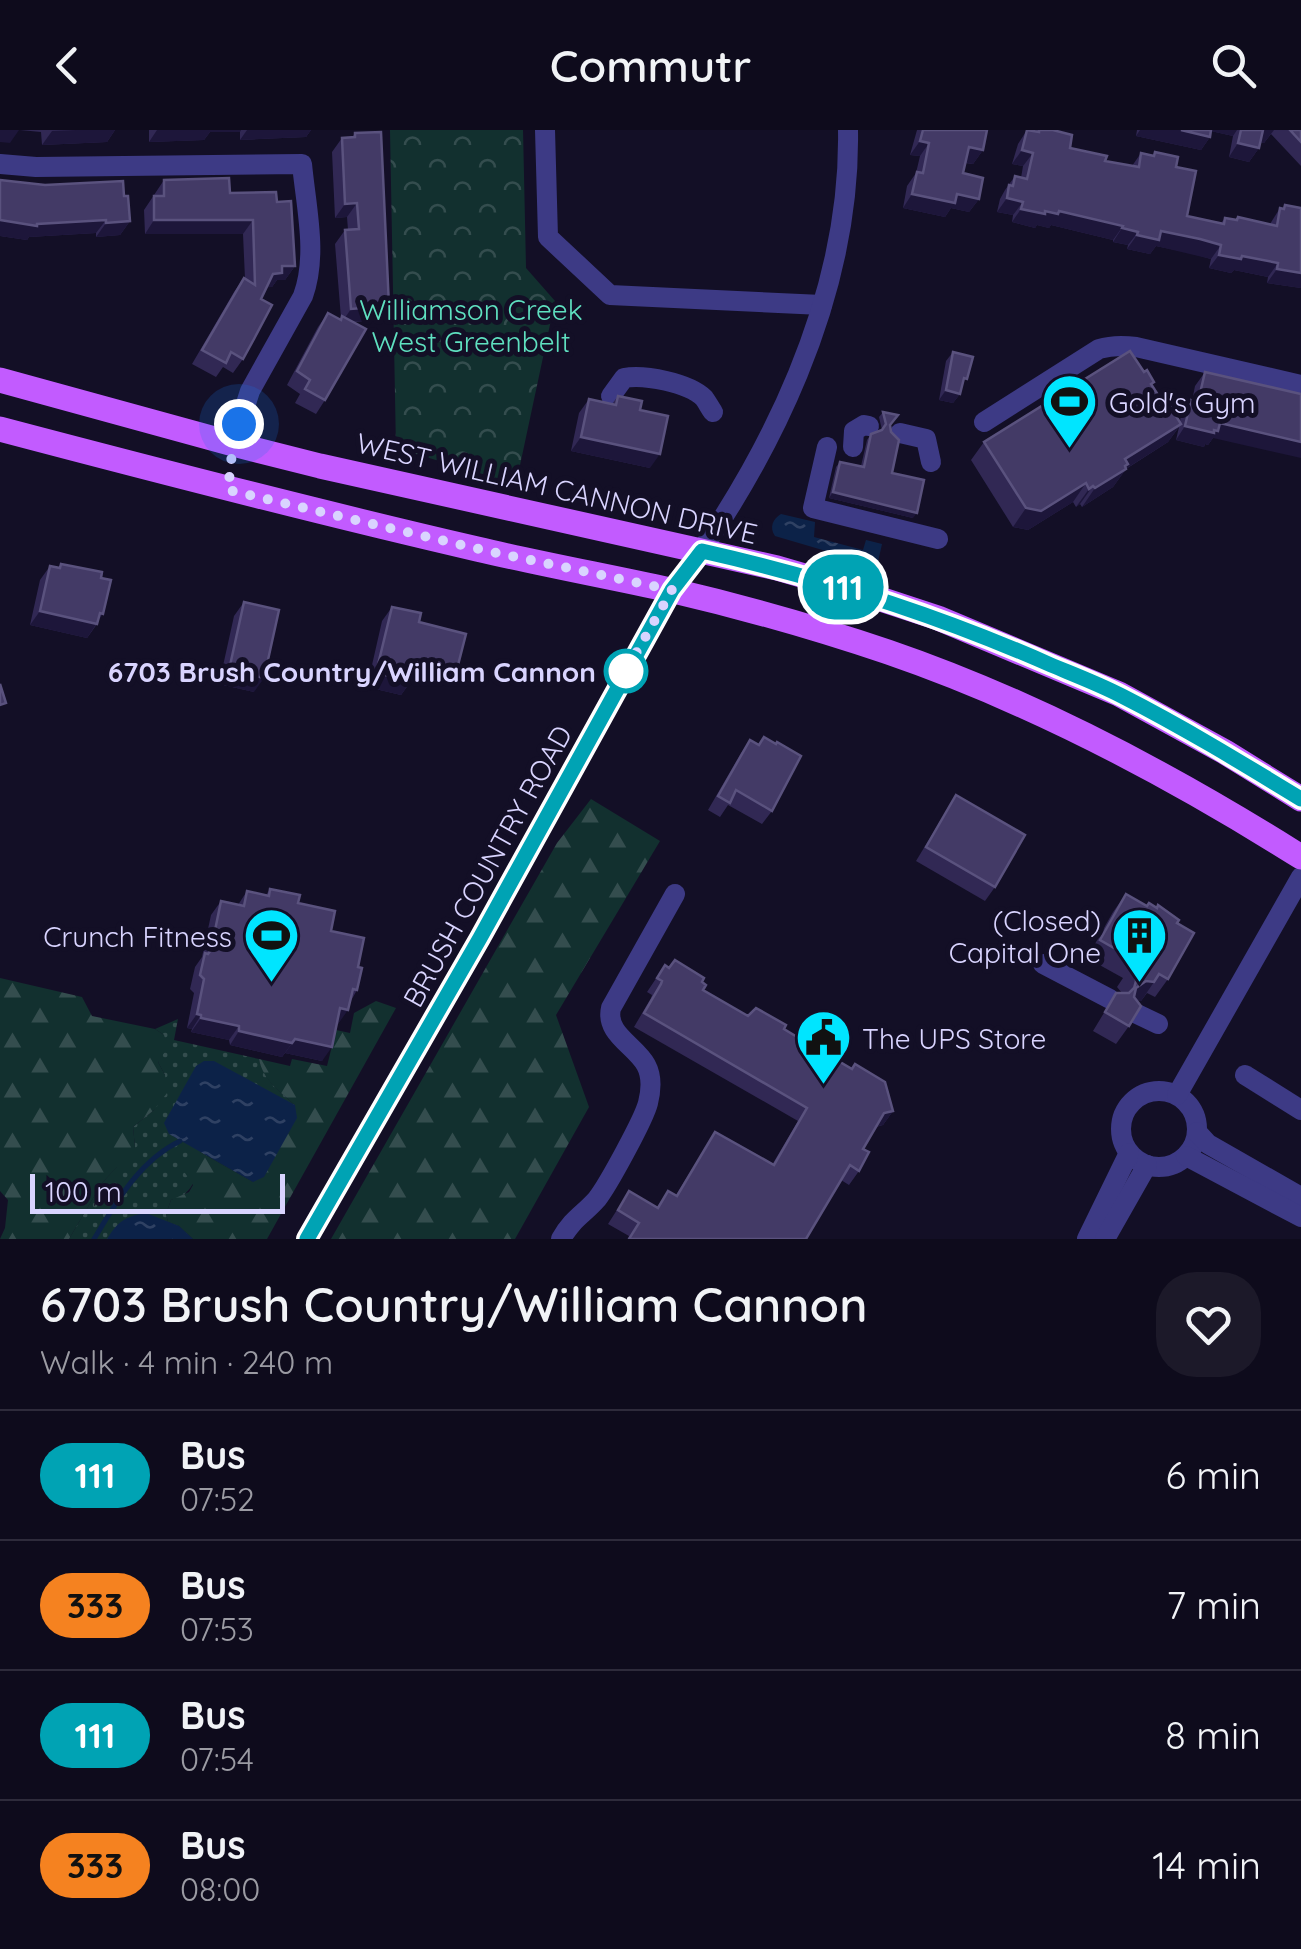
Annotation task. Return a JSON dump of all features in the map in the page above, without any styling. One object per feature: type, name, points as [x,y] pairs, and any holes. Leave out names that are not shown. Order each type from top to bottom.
[{"type":"main road","name":"WEST WILLIAM CANNON DRIVE","points":[[0,380],[233,444],[777,568],[856,590],[938,618],[1118,694],[1301,799]]},
{"type":"main road","points":[[0,428],[228,490],[672,590],[890,653],[980,688],[1138,760],[1301,857]]},
{"type":"main road","points":[[228,490],[233,444]]},
{"type":"street","points":[[545,130],[548,237],[610,294],[822,305]]},
{"type":"street","name":"BRUSH COUNTRY ROAD","points":[[307,1239],[480,938],[672,590],[702,551],[779,417],[799,374],[839,238],[848,130]]},
{"type":"street","points":[[0,164],[302,164],[310,278],[246,402],[233,444]]},
{"type":"street","points":[[984,422],[1099,349],[1120,344],[1301,385]]},
{"type":"street","points":[[611,396],[624,378],[650,378],[702,396],[713,412]]},
{"type":"street","points":[[853,447],[854,432],[864,424],[869,426]]},
{"type":"street","points":[[900,433],[926,439],[931,462]]},
{"type":"street","points":[[827,447],[813,508],[938,538]]},
{"type":"street","points":[[1177,1096],[1301,877]]},
{"type":"street","points":[[561,1239],[574,1218],[600,1194],[646,1108],[650,1087],[645,1063],[610,1024],[609,1016],[674,894]]},
{"type":"street","points":[[1043,964],[1110,999]]},
{"type":"street","points":[[1134,1012],[1158,1024]]},
{"type":"street","points":[[1245,1075],[1301,1110]]},
{"type":"street","points":[[1158,1091],[1185,1100],[1195,1115],[1198,1132],[1186,1156],[1172,1165],[1138,1159],[1121,1133],[1124,1113],[1130,1104],[1158,1091]]},
{"type":"street","points":[[1198,1132],[1208,1144],[1301,1197]]},
{"type":"street","points":[[1186,1156],[1301,1218]]},
{"type":"street","points":[[1086,1239],[1138,1159]]},
{"type":"street","points":[[1106,1239],[1138,1159]]},
{"type":"green space","name":"Williamson Creek West Greenbelt","points":[[390,130],[523,130],[526,268],[555,301],[516,484],[396,448]]},
{"type":"green space","points":[[591,799],[660,841],[556,1015],[589,1107],[515,1239],[331,1239],[557,843]]},
{"type":"green space","points":[[0,978],[82,997],[92,1016],[155,1029],[164,1035],[168,1047],[158,1062],[165,1075],[167,1093],[133,1127],[135,1147],[126,1166],[117,1167],[102,1183],[69,1239],[0,1239],[8,1200],[0,1191]]},
{"type":"green space","points":[[376,1001],[396,1008],[267,1239],[193,1239],[168,1222],[166,1214],[171,1200],[189,1192],[193,1185],[181,1167],[191,1155],[200,1152],[253,1182],[295,1105],[268,1079],[259,1059],[290,1066],[292,1059],[327,1066],[336,1030],[350,1033],[354,1013]]},
{"type":"green space","points":[[178,1019],[174,1040],[259,1059],[268,1079],[295,1105],[253,1182],[200,1152],[190,1188],[171,1200],[166,1214],[168,1222],[193,1239],[69,1239],[102,1183],[135,1147],[133,1127],[154,1110],[165,1075],[158,1062],[164,1035],[155,1029]]},
{"type":"water","points":[[781,514],[815,522],[814,537],[863,550],[866,540],[882,544],[877,566],[775,536],[773,523]]},
{"type":"water","points":[[214,1061],[295,1105],[297,1118],[264,1177],[253,1182],[169,1134],[164,1123],[196,1066]]},
{"type":"water","points":[[146,1213],[179,1226],[193,1239],[107,1239],[123,1221]]},
{"type":"building","points":[[923,130],[987,130],[983,150],[969,147],[963,173],[983,178],[979,199],[957,194],[955,203],[912,194],[917,172],[923,173],[929,143],[920,141]]},
{"type":"building","points":[[1027,130],[1072,135],[1070,148],[1107,156],[1105,161],[1139,167],[1141,153],[1178,157],[1176,167],[1196,171],[1187,216],[1224,224],[1225,218],[1238,217],[1277,226],[1280,208],[1301,208],[1301,273],[1277,269],[1278,263],[1219,255],[1221,245],[1200,239],[1161,231],[1159,240],[1137,235],[1138,232],[1123,226],[1059,211],[1045,214],[1021,209],[1023,202],[1007,198],[1015,176],[1027,179],[1033,153],[1022,150]]},
{"type":"building","points":[[1181,130],[1211,130],[1210,137]]},
{"type":"building","points":[[1241,130],[1263,130],[1259,148],[1238,143]]},
{"type":"building","points":[[1290,130],[1301,130],[1301,142]]},
{"type":"building","points":[[381,132],[389,306],[351,309],[345,230],[359,229],[357,203],[345,204],[342,138]]},
{"type":"building","points":[[229,178],[230,193],[276,192],[277,202],[291,201],[295,266],[282,266],[282,273],[273,274],[261,299],[272,305],[243,359],[231,352],[226,363],[202,350],[244,278],[255,285],[253,220],[154,220],[154,196],[164,196],[164,180]]},
{"type":"building","points":[[0,180],[45,185],[123,181],[130,221],[37,226],[0,220]]},
{"type":"building","points":[[328,313],[366,329],[325,400],[305,389],[310,380],[297,371]]},
{"type":"building","name":"Gold's Gym","points":[[1130,351],[1144,372],[1147,370],[1154,382],[1151,384],[1181,424],[1125,459],[1126,469],[1095,488],[1089,489],[1086,483],[1041,511],[1026,508],[984,442]]},
{"type":"building","points":[[953,352],[973,357],[960,394],[946,390]]},
{"type":"building","points":[[1205,372],[1301,394],[1301,442],[1220,423],[1214,433],[1185,426],[1191,400],[1198,402]]},
{"type":"building","points":[[618,396],[642,401],[640,410],[668,416],[660,454],[581,437],[589,399],[616,405]]},
{"type":"building","points":[[883,412],[898,415],[890,425],[899,440],[892,473],[924,480],[917,513],[833,492],[840,462],[864,467],[871,434],[886,424]]},
{"type":"building","points":[[61,564],[102,572],[101,578],[111,580],[97,624],[40,611],[50,566],[60,568]]},
{"type":"building","points":[[244,602],[279,610],[264,678],[229,670]]},
{"type":"building","points":[[392,607],[421,613],[419,622],[466,634],[457,669],[416,660],[411,681],[376,673]]},
{"type":"building","points":[[0,684],[6,703],[0,705]]},
{"type":"building","points":[[764,737],[801,756],[772,811],[736,790],[730,803],[718,796],[750,740],[759,745]]},
{"type":"building","points":[[956,795],[1025,835],[995,887],[926,847]]},
{"type":"building","name":"Crunch Fitness","points":[[270,889],[300,895],[298,903],[335,911],[331,931],[364,938],[357,990],[353,989],[348,1010],[340,1008],[332,1047],[239,1031],[239,1026],[197,1014],[204,979],[200,975],[205,953],[211,950],[221,901],[244,906],[247,891],[269,896]]},
{"type":"building","name":"(Closed) Capital One","points":[[1126,894],[1147,906],[1158,905],[1194,933],[1168,979],[1159,974],[1154,982],[1146,981],[1136,988],[1134,997],[1141,1006],[1129,1026],[1105,1012],[1116,993],[1129,993],[1134,988],[1135,974],[1130,969],[1135,960],[1100,940]]},
{"type":"building","points":[[675,960],[704,978],[703,990],[748,1016],[756,1008],[852,1069],[855,1064],[885,1082],[893,1111],[884,1113],[863,1149],[869,1152],[859,1171],[850,1165],[806,1239],[629,1239],[639,1223],[618,1210],[629,1191],[658,1208],[668,1191],[677,1196],[715,1132],[774,1165],[807,1108],[644,1013],[661,984],[657,978],[665,965],[669,968]]},
{"type":"waterway","points":[[94,1239],[141,1171],[180,1141]]},
{"type":"bus line","name":"111","points":[[307,1239],[480,938],[672,590],[702,551],[856,590],[1028,655],[1118,694],[1301,799]]},
{"type":"place","name":"Gold's Gym","points":[[1070,451]]},
{"type":"place","name":"6703 Brush Country/William Cannon","points":[[626,671]]},
{"type":"place","name":"Crunch Fitness","points":[[271,985]]},
{"type":"place","name":"(Closed) Capital One","points":[[1140,985]]},
{"type":"place","name":"The UPS Store","points":[[823,1087]]},
{"type":"route","points":[[239,424],[228,490],[672,590],[626,671]]}]
